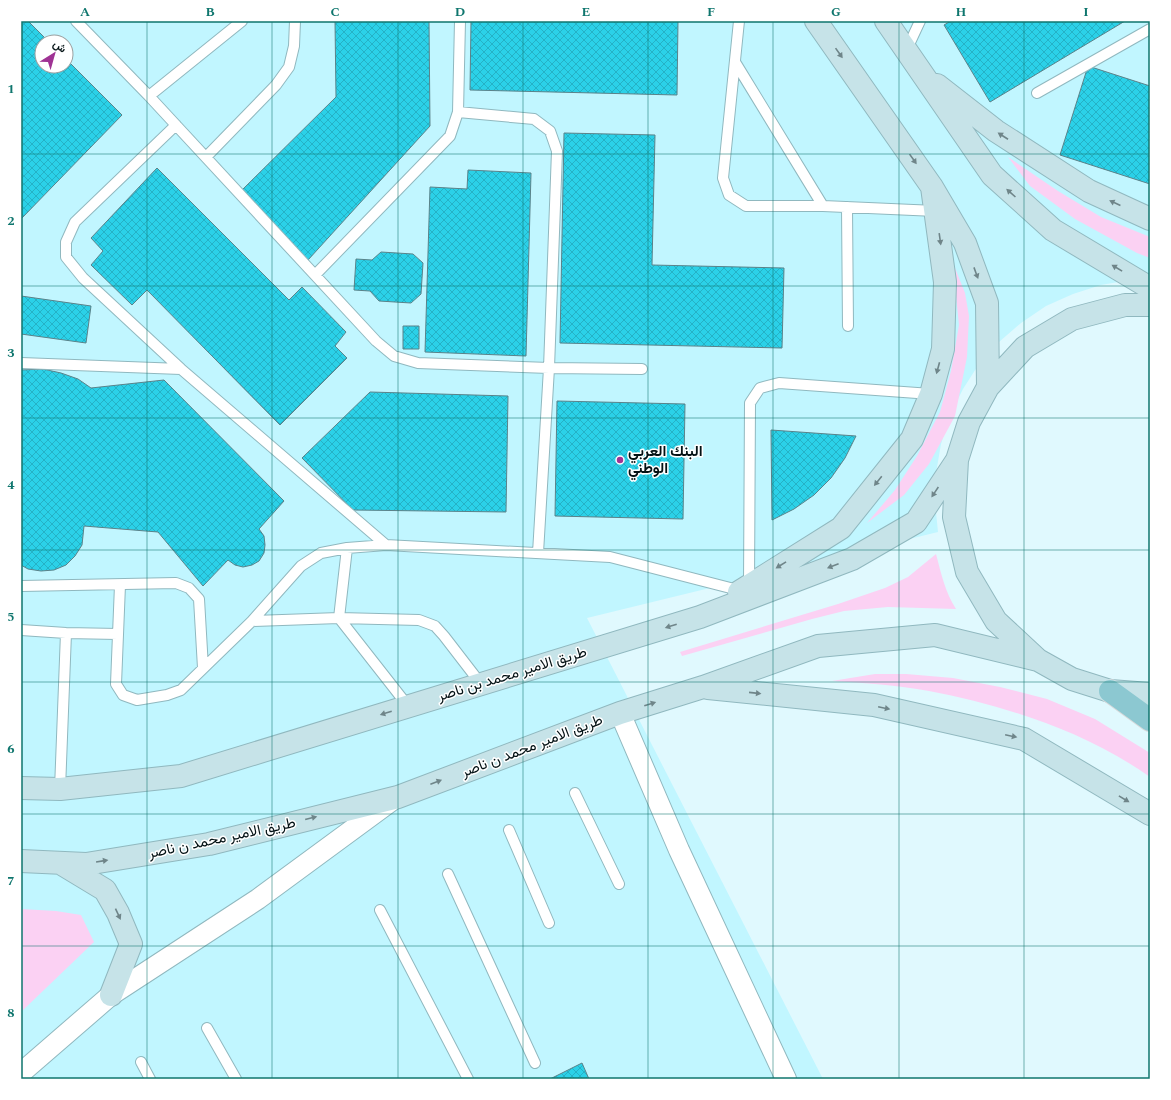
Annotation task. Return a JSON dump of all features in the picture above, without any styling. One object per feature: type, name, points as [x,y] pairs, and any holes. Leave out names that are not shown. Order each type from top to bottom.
[{"type":"main road","points":[[816,21],[932,187],[965,243],[987,303],[988,387]]},
{"type":"main road","points":[[886,21],[992,175],[1053,230],[1150,288]]},
{"type":"main road","points":[[919,70],[996,131],[1089,191],[1150,219]]},
{"type":"main road","points":[[700,617],[841,528],[912,439],[931,394],[943,349],[945,282],[932,187]]},
{"type":"main road","points":[[1150,305],[1125,305],[1072,319],[1025,347],[988,387],[969,422],[957,460],[954,517],[967,572],[996,621],[1038,660],[1072,679],[1110,691],[1150,694]]},
{"type":"main road","name":"طريق الامير محمد بن ناصر","points":[[21,788],[60,788],[181,776],[700,617],[852,559],[916,522],[957,460]]},
{"type":"main road","name":"طريق الامير محمد ن ناصر","points":[[21,862],[86,864],[209,844],[398,796],[620,713],[703,688],[818,646],[935,634],[1038,660]]},
{"type":"main road","points":[[703,688],[874,705],[1024,739],[1150,814]]},
{"type":"main road","points":[[1110,691],[1150,720]]},
{"type":"main road","points":[[59,863],[105,890],[118,913],[131,944],[111,995]]},
{"type":"street","points":[[620,713],[679,850],[786,1079]]},
{"type":"street","points":[[21,1073],[111,995],[258,899],[398,796]]},
{"type":"lane","points":[[76,21],[150,96],[376,341],[394,356],[418,364],[642,369]]},
{"type":"lane","points":[[150,96],[242,21]]},
{"type":"lane","points":[[206,157],[276,86],[289,67],[294,46],[295,21]]},
{"type":"lane","points":[[315,274],[450,136],[458,112],[460,21]]},
{"type":"lane","points":[[740,21],[723,178],[729,195],[746,206],[823,206],[936,211]]},
{"type":"lane","points":[[906,51],[920,21]]},
{"type":"lane","points":[[1037,93],[1150,29]]},
{"type":"lane","points":[[735,62],[823,206]]},
{"type":"lane","points":[[458,112],[534,119],[550,131],[557,151],[548,368],[538,553]]},
{"type":"lane","points":[[176,125],[75,222],[66,242],[66,257],[83,278],[181,369],[386,545]]},
{"type":"lane","points":[[847,207],[848,326]]},
{"type":"lane","points":[[21,363],[181,369]]},
{"type":"lane","points":[[120,585],[116,684],[123,695],[137,700],[167,695],[182,690],[252,621],[301,566],[321,553],[347,548],[386,545],[610,557],[745,588],[750,403],[760,388],[779,383],[931,394]]},
{"type":"lane","points":[[347,548],[339,618],[408,706]]},
{"type":"lane","points":[[21,586],[176,584],[188,588],[199,599],[203,668]]},
{"type":"lane","points":[[252,621],[339,618],[419,620],[435,626],[481,684]]},
{"type":"lane","points":[[21,630],[66,634],[118,634]]},
{"type":"lane","points":[[60,788],[66,634]]},
{"type":"lane","points":[[574,793],[619,884]]},
{"type":"lane","points":[[509,830],[549,923]]},
{"type":"lane","points":[[448,874],[534,1063]]},
{"type":"lane","points":[[380,910],[468,1079]]},
{"type":"lane","points":[[207,1028],[236,1079]]},
{"type":"lane","points":[[141,1062],[150,1079]]},
{"type":"shaded area","points":[[21,21],[1150,21],[1150,280],[1130,280],[1101,285],[1073,294],[1046,306],[1021,323],[999,342],[979,364],[963,389],[950,415],[941,444],[936,473],[935,502],[938,532],[587,618],[823,1079],[21,1079]]},
{"type":"shaded area","points":[[1008,157],[1058,191],[1101,217],[1150,237],[1150,258],[1137,253],[1075,219],[1030,186]]},
{"type":"shaded area","points":[[955,268],[965,293],[969,316],[967,357],[955,416],[929,464],[904,495],[867,523],[895,490],[917,456],[940,412],[951,371],[959,325]]},
{"type":"shaded area","points":[[936,554],[946,589],[956,609],[888,607],[844,611],[682,656],[680,652],[838,604],[885,588],[908,577]]},
{"type":"shaded area","points":[[875,674],[906,674],[953,678],[1000,687],[1047,699],[1095,719],[1150,753],[1150,777],[1099,746],[1044,722],[987,704],[917,689],[868,683],[832,681]]},
{"type":"shaded area","points":[[21,909],[56,911],[81,915],[94,942],[21,1012]]},
{"type":"building","points":[[21,21],[28,21],[41,34],[34,34],[34,74],[74,74],[74,67],[122,115],[21,219]]},
{"type":"building","points":[[335,21],[429,21],[430,126],[308,260],[240,192],[336,97]]},
{"type":"building","points":[[471,21],[678,21],[677,95],[470,90]]},
{"type":"building","points":[[951,21],[1125,21],[990,102],[944,25]]},
{"type":"building","points":[[1088,66],[1150,86],[1150,184],[1060,155]]},
{"type":"building","points":[[564,133],[655,135],[652,265],[784,268],[782,348],[560,343]]},
{"type":"building","points":[[157,168],[289,300],[302,287],[346,332],[335,346],[347,358],[280,425],[147,290],[132,305],[91,265],[103,251],[91,238]]},
{"type":"building","points":[[468,170],[531,173],[526,356],[425,352],[430,187],[467,189]]},
{"type":"building","points":[[381,252],[413,254],[423,263],[421,294],[411,303],[379,301],[370,291],[354,290],[356,259],[372,260]]},
{"type":"building","points":[[21,296],[91,306],[86,343],[21,334]]},
{"type":"building","points":[[403,326],[419,326],[419,349],[403,349]]},
{"type":"building","points":[[43,369],[78,379],[91,388],[164,380],[284,501],[259,529],[264,536],[265,545],[264,553],[259,561],[252,565],[243,567],[235,565],[228,560],[203,586],[158,532],[84,526],[82,545],[75,556],[66,565],[54,570],[41,571],[28,569],[21,565],[21,370]]},
{"type":"building","points":[[370,392],[508,396],[506,512],[353,510],[302,458]]},
{"type":"building","name":"البنك العربي الوطني","points":[[557,401],[685,404],[683,519],[555,516]]},
{"type":"building","points":[[771,430],[856,436],[845,458],[831,478],[814,495],[794,509],[772,520]]},
{"type":"building","points":[[582,1063],[589,1079],[550,1079]]},
{"type":"place","name":"البنك العربي الوطني","points":[[620,460]]}]
